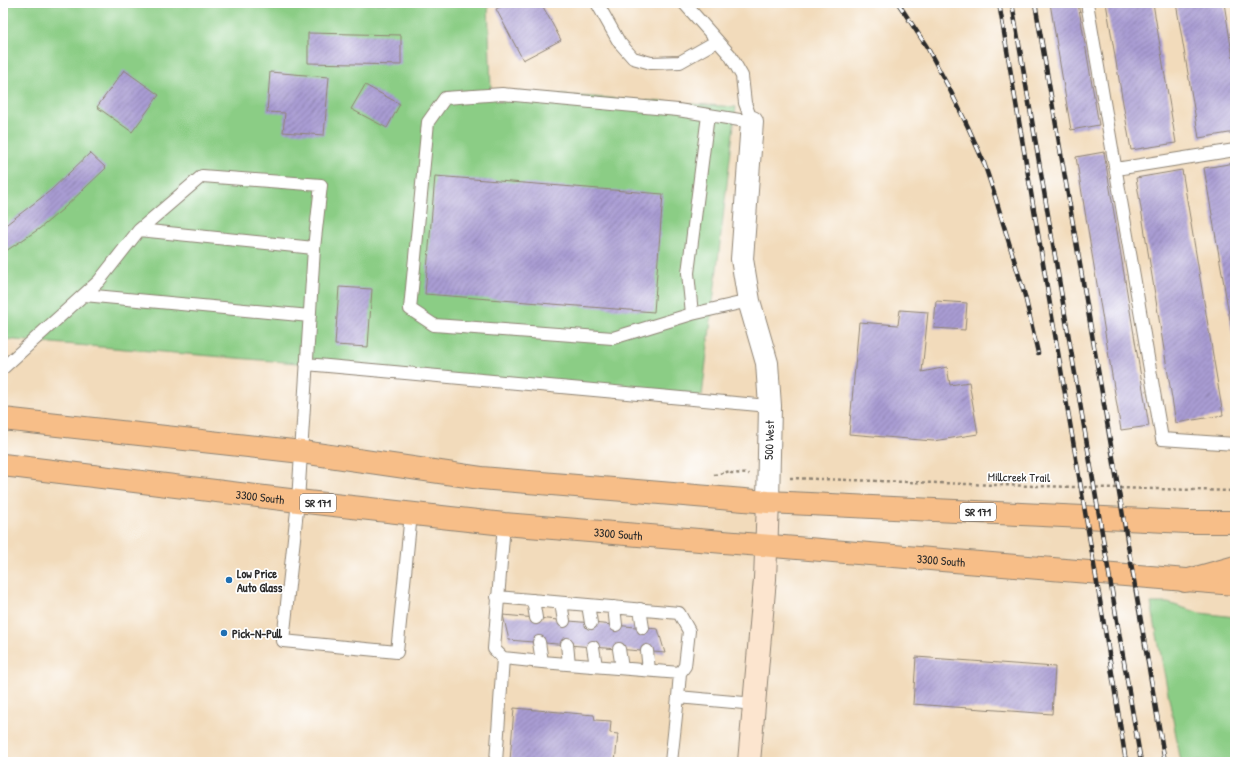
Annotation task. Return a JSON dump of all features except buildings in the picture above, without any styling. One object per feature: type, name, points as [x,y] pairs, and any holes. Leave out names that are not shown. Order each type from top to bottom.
[{"type":"main road","name":"SR 171","points":[[3,420],[302,452],[481,478],[768,502],[1187,522],[1235,522]]},
{"type":"main road","name":"3300 South","points":[[3,465],[298,501],[504,524],[1235,584]]},
{"type":"main road","name":"500 West","points":[[749,762],[767,545],[768,502]]},
{"type":"main road","points":[[1184,581],[1235,567]]},
{"type":"street","name":"500 West","points":[[752,122],[742,259],[749,301],[767,364],[770,406],[768,502]]},
{"type":"lane","points":[[597,3],[619,42],[633,58],[651,63],[680,62],[717,41]]},
{"type":"lane","points":[[684,3],[730,55],[742,76],[745,103],[752,122],[678,110],[502,94],[445,98],[428,122],[410,309],[434,324],[613,338],[692,314],[749,301]]},
{"type":"lane","points":[[1087,3],[1162,438],[1235,444]]},
{"type":"lane","points":[[692,314],[688,272],[708,115]]},
{"type":"lane","points":[[1116,169],[1235,150]]},
{"type":"lane","points":[[3,368],[99,281],[139,230],[202,176],[321,185],[314,248],[302,452],[284,641],[397,652],[411,514]]},
{"type":"lane","points":[[139,230],[314,248]]},
{"type":"lane","points":[[84,295],[310,316]]},
{"type":"lane","points":[[306,364],[770,406]]},
{"type":"lane","points":[[504,524],[494,649],[503,658],[680,673]]},
{"type":"lane","points":[[497,597],[679,613],[689,631],[685,666],[680,673],[671,762]]},
{"type":"lane","points":[[533,600],[536,618]]},
{"type":"lane","points":[[561,603],[564,621]]},
{"type":"lane","points":[[588,605],[591,623]]},
{"type":"lane","points":[[614,607],[616,625]]},
{"type":"lane","points":[[640,610],[643,628]]},
{"type":"lane","points":[[539,642],[542,662]]},
{"type":"lane","points":[[568,644],[569,664]]},
{"type":"lane","points":[[593,646],[596,666]]},
{"type":"lane","points":[[619,649],[622,668]]},
{"type":"lane","points":[[647,651],[649,670]]},
{"type":"lane","points":[[496,762],[503,658]]},
{"type":"lane","points":[[678,697],[755,704]]},
{"type":"path","name":"Millcreek Trail","points":[[803,479],[997,486],[1235,491]]},
{"type":"green space","points":[[3,3],[488,3],[491,90],[736,107],[702,396],[3,339]]},
{"type":"green space","points":[[1151,603],[1168,603],[1200,613],[1235,617],[1235,762],[1181,762]]},
{"type":"railway","points":[[898,3],[927,47],[950,90],[984,163],[1025,296],[1038,353]]},
{"type":"railway","points":[[999,3],[1126,762]]},
{"type":"railway","points":[[1012,3],[1141,762]]},
{"type":"railway","points":[[1035,3],[1165,762]]},
{"type":"place","name":"Low Price Auto Glass","points":[[229,580]]},
{"type":"place","name":"Pick-N-Pull","points":[[224,633]]}]
